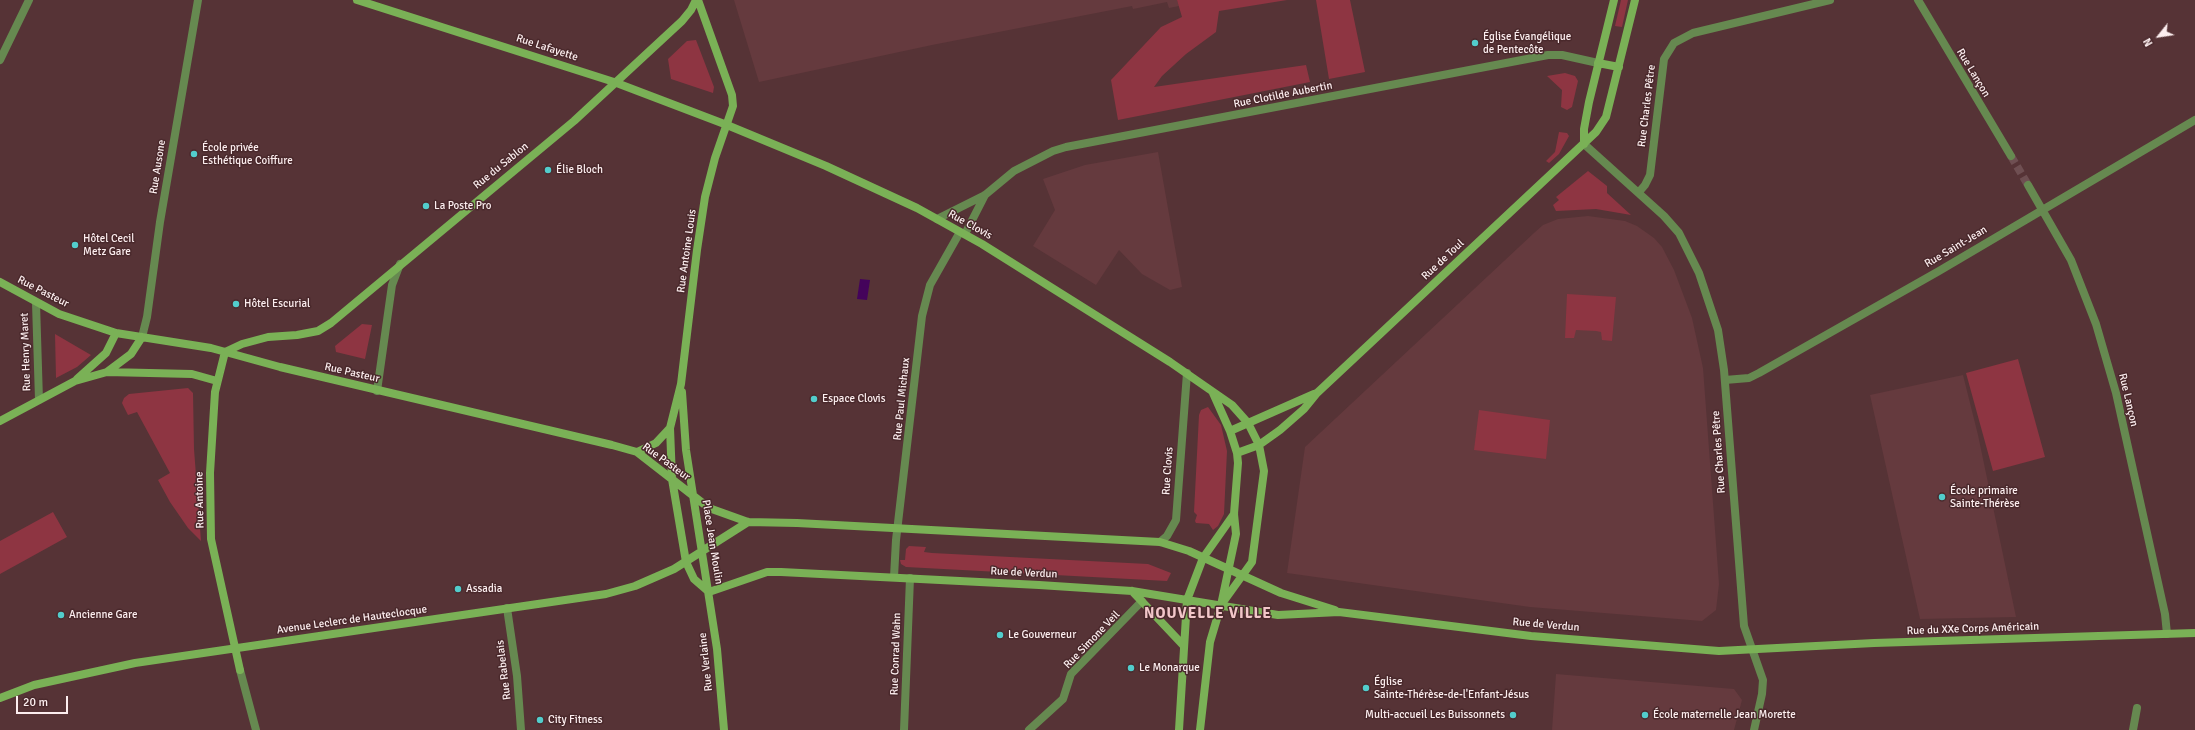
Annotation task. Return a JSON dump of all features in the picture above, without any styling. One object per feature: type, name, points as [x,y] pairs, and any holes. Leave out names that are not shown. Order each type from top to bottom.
[{"type":"main road","name":"Rue Lafayette","points":[[357,0],[614,82],[727,124]]},
{"type":"main road","name":"Rue du Sablon","points":[[225,352],[242,344],[268,338],[318,331],[331,323],[365,296],[400,264],[574,121],[614,82],[632,68],[682,21],[697,0]]},
{"type":"main road","name":"Rue Antoine Louis","points":[[637,452],[656,443],[670,428],[681,384],[705,197],[715,158],[733,106],[732,95],[697,0]]},
{"type":"main road","points":[[1584,144],[1584,129],[1598,63],[1614,0]]},
{"type":"main road","points":[[1584,144],[1606,117],[1620,67],[1635,0]]},
{"type":"main road","points":[[1598,63],[1620,67]]},
{"type":"main road","name":"Rue Clovis","points":[[727,124],[826,166],[963,233],[1059,291],[1187,373],[1232,405],[1248,423],[1259,446],[1264,471],[1252,562],[1221,605]]},
{"type":"main road","name":"Rue de Toul","points":[[1237,453],[1259,446],[1304,409],[1317,393],[1584,144]]},
{"type":"main road","name":"Rue Pasteur","points":[[0,282],[36,303],[59,314],[116,334],[142,337],[225,352],[377,391],[637,452],[694,496]]},
{"type":"main road","name":"Rue Henry Maret","points":[[75,381],[106,353],[116,334]]},
{"type":"main road","name":"Rue Henry Maret","points":[[0,421],[75,381],[106,372],[131,354],[142,337]]},
{"type":"main road","name":"Rue Antoine","points":[[225,352],[217,381],[210,473],[211,539],[240,670]]},
{"type":"main road","points":[[106,372],[192,374],[217,381]]},
{"type":"main road","name":"Rue Antoine Louis","points":[[681,384],[686,450],[694,496]]},
{"type":"main road","points":[[1200,730],[1210,642],[1221,605],[1236,534],[1234,514],[1238,463],[1237,453],[1230,431],[1213,392]]},
{"type":"main road","name":"Rue de Toul","points":[[1230,431],[1317,393]]},
{"type":"main road","points":[[670,428],[672,479],[686,562],[694,578],[709,592]]},
{"type":"main road","name":"Rue de Verdun","points":[[694,496],[709,508],[748,522],[797,523],[1160,542],[1203,558],[1281,593],[1339,612]]},
{"type":"main road","name":"Place Jean Moulin","points":[[694,496],[709,592]]},
{"type":"main road","points":[[1179,730],[1183,645],[1187,600],[1203,558],[1234,514]]},
{"type":"main road","points":[[702,551],[748,522]]},
{"type":"main road","name":"Avenue Leclerc de Hauteclocque","points":[[0,698],[25,688],[79,674],[135,663],[606,594],[635,586],[686,562],[702,551]]},
{"type":"main road","name":"Rue de Verdun","points":[[709,592],[767,572],[894,577],[1132,591],[1278,615],[1339,612],[1531,636],[1719,651],[1752,650]]},
{"type":"main road","points":[[1132,591],[1183,645]]},
{"type":"main road","name":"Rue Verlaine","points":[[709,592],[717,649],[724,730]]},
{"type":"main road","name":"Rue du XXe Corps Américain","points":[[1752,650],[1874,643],[2195,633]]},
{"type":"street","points":[[0,60],[29,0]]},
{"type":"street","name":"Rue Ausone","points":[[142,337],[147,316],[160,222],[198,0]]},
{"type":"street","name":"Rue Charles Pêtre","points":[[1639,192],[1645,186],[1650,176],[1664,60],[1674,43],[1693,33],[1830,0]]},
{"type":"street","name":"Rue Lançon","points":[[1918,0],[2011,156]]},
{"type":"street","name":"Rue Clotilde Aubertin","points":[[937,219],[985,195],[1014,170],[1053,151],[1548,55],[1562,55],[1598,63]]},
{"type":"street","name":"Rue Saint-Jean","points":[[1724,380],[1749,378],[1759,373],[2042,210],[2194,125]]},
{"type":"street","name":"Rue Charles Pêtre","points":[[1584,144],[1639,192],[1664,216],[1679,234],[1693,257],[1705,288],[1718,330],[1724,380],[1744,626],[1763,680],[1762,694],[1754,730]]},
{"type":"street","name":"Rue Lançon","points":[[2028,185],[2079,278],[2111,372],[2163,606],[2167,634]]},
{"type":"street","name":"Rue Clotilde Aubertin","points":[[963,233],[985,195]]},
{"type":"street","name":"Rue Paul Michaux","points":[[894,577],[897,528],[922,316],[930,285],[963,233]]},
{"type":"street","name":"Rue du Sablon","points":[[377,391],[392,285],[400,264]]},
{"type":"street","name":"Rue Henry Maret","points":[[36,303],[38,400]]},
{"type":"street","name":"Rue Clovis","points":[[1160,542],[1167,536],[1176,520],[1187,373]]},
{"type":"street","name":"Rue Conrad Wahn","points":[[904,730],[910,578]]},
{"type":"street","name":"Rue Simone Veil","points":[[1029,730],[1063,699],[1071,674],[1142,601]]},
{"type":"street","name":"Rue Rabelais","points":[[507,608],[517,676],[521,730]]},
{"type":"street","points":[[240,670],[256,730]]},
{"type":"street","points":[[2133,730],[2137,708]]},
{"type":"shaded area","points":[[734,0],[1177,0],[1179,6],[1169,8],[1167,2],[1133,9],[1132,6],[932,45],[759,82]]},
{"type":"shaded area","points":[[1177,0],[1287,0],[1219,11],[1216,32],[1186,54],[1162,76],[1154,87],[1306,65],[1310,82],[1118,120],[1111,80],[1161,27],[1182,17]]},
{"type":"shaded area","points":[[1316,0],[1350,0],[1365,72],[1329,79]]},
{"type":"shaded area","points":[[1621,0],[1628,0],[1622,27],[1615,26]]},
{"type":"shaded area","points":[[696,40],[714,87],[713,93],[671,79],[668,59],[687,41]]},
{"type":"shaded area","points":[[1565,73],[1575,76],[1578,81],[1572,107],[1567,110],[1561,107],[1562,90],[1547,76]]},
{"type":"shaded area","points":[[1559,132],[1567,133],[1569,136],[1559,154],[1549,163],[1546,161],[1555,152]]},
{"type":"shaded area","points":[[1158,152],[1182,287],[1170,290],[1142,274],[1119,250],[1096,285],[1033,246],[1055,210],[1043,179],[1085,165]]},
{"type":"shaded area","points":[[1588,171],[1607,186],[1607,193],[1631,215],[1596,209],[1556,211],[1553,205],[1559,200],[1556,197]]},
{"type":"shaded area","points":[[1588,216],[1625,221],[1637,226],[1654,238],[1662,247],[1674,270],[1692,318],[1703,368],[1719,584],[1716,610],[1702,621],[1530,607],[1287,573],[1305,447],[1543,225],[1558,219]]},
{"type":"shaded area","points":[[860,279],[870,280],[867,300],[857,299]]},
{"type":"shaded area","points":[[1567,294],[1616,297],[1612,341],[1602,340],[1601,332],[1596,331],[1576,330],[1574,338],[1565,338]]},
{"type":"shaded area","points":[[362,324],[372,325],[365,359],[336,352],[335,346]]},
{"type":"shaded area","points":[[55,334],[91,355],[77,367],[56,378]]},
{"type":"shaded area","points":[[2018,359],[2045,457],[1993,471],[1966,373]]},
{"type":"shaded area","name":"École primaire Sainte-Thérèse","points":[[1963,375],[1978,435],[2016,617],[1920,619],[1870,395]]},
{"type":"shaded area","points":[[188,388],[193,393],[194,449],[201,541],[188,528],[170,502],[158,480],[170,473],[137,412],[128,415],[122,403],[124,398],[129,394]]},
{"type":"shaded area","points":[[1208,407],[1221,425],[1227,451],[1224,514],[1218,526],[1213,530],[1209,524],[1196,523],[1195,521],[1197,515],[1194,512],[1199,415],[1201,410]]},
{"type":"shaded area","points":[[1479,410],[1550,420],[1546,459],[1474,450]]},
{"type":"shaded area","points":[[53,512],[67,537],[0,574],[0,541]]},
{"type":"shaded area","points":[[909,546],[926,547],[924,552],[932,553],[1148,564],[1171,573],[1167,581],[906,567],[901,564],[900,560],[905,560],[906,549]]},
{"type":"shaded area","name":"École maternelle Jean Morette","points":[[1556,674],[1734,689],[1742,700],[1734,730],[1552,730]]},
{"type":"tunnel","points":[[2011,156],[2028,185]]},
{"type":"place","name":"Église Évangélique de Pentecôte","points":[[1475,43]]},
{"type":"place","name":"École privée Esthétique Coiffure","points":[[194,154]]},
{"type":"place","name":"Élie Bloch","points":[[548,170]]},
{"type":"place","name":"La Poste Pro","points":[[426,206]]},
{"type":"place","name":"Hôtel Cecil Metz Gare","points":[[75,245]]},
{"type":"place","name":"Hôtel Escurial","points":[[236,304]]},
{"type":"place","name":"Espace Clovis","points":[[814,399]]},
{"type":"place","name":"École primaire Sainte-Thérèse","points":[[1942,497]]},
{"type":"place","name":"Assadia","points":[[458,589]]},
{"type":"place","name":"Ancienne Gare","points":[[61,615]]},
{"type":"place","name":"Le Gouverneur","points":[[1000,635]]},
{"type":"place","name":"Le Monarque","points":[[1131,668]]},
{"type":"place","name":"Église Sainte-Thérèse-de-l'Enfant-Jésus","points":[[1366,688]]},
{"type":"place","name":"Multi-accueil Les Buissonnets","points":[[1513,715]]},
{"type":"place","name":"École maternelle Jean Morette","points":[[1645,715]]},
{"type":"place","name":"City Fitness","points":[[540,720]]},
{"type":"district","name":"NOUVELLE VILLE","points":[[1208,614]]}]
